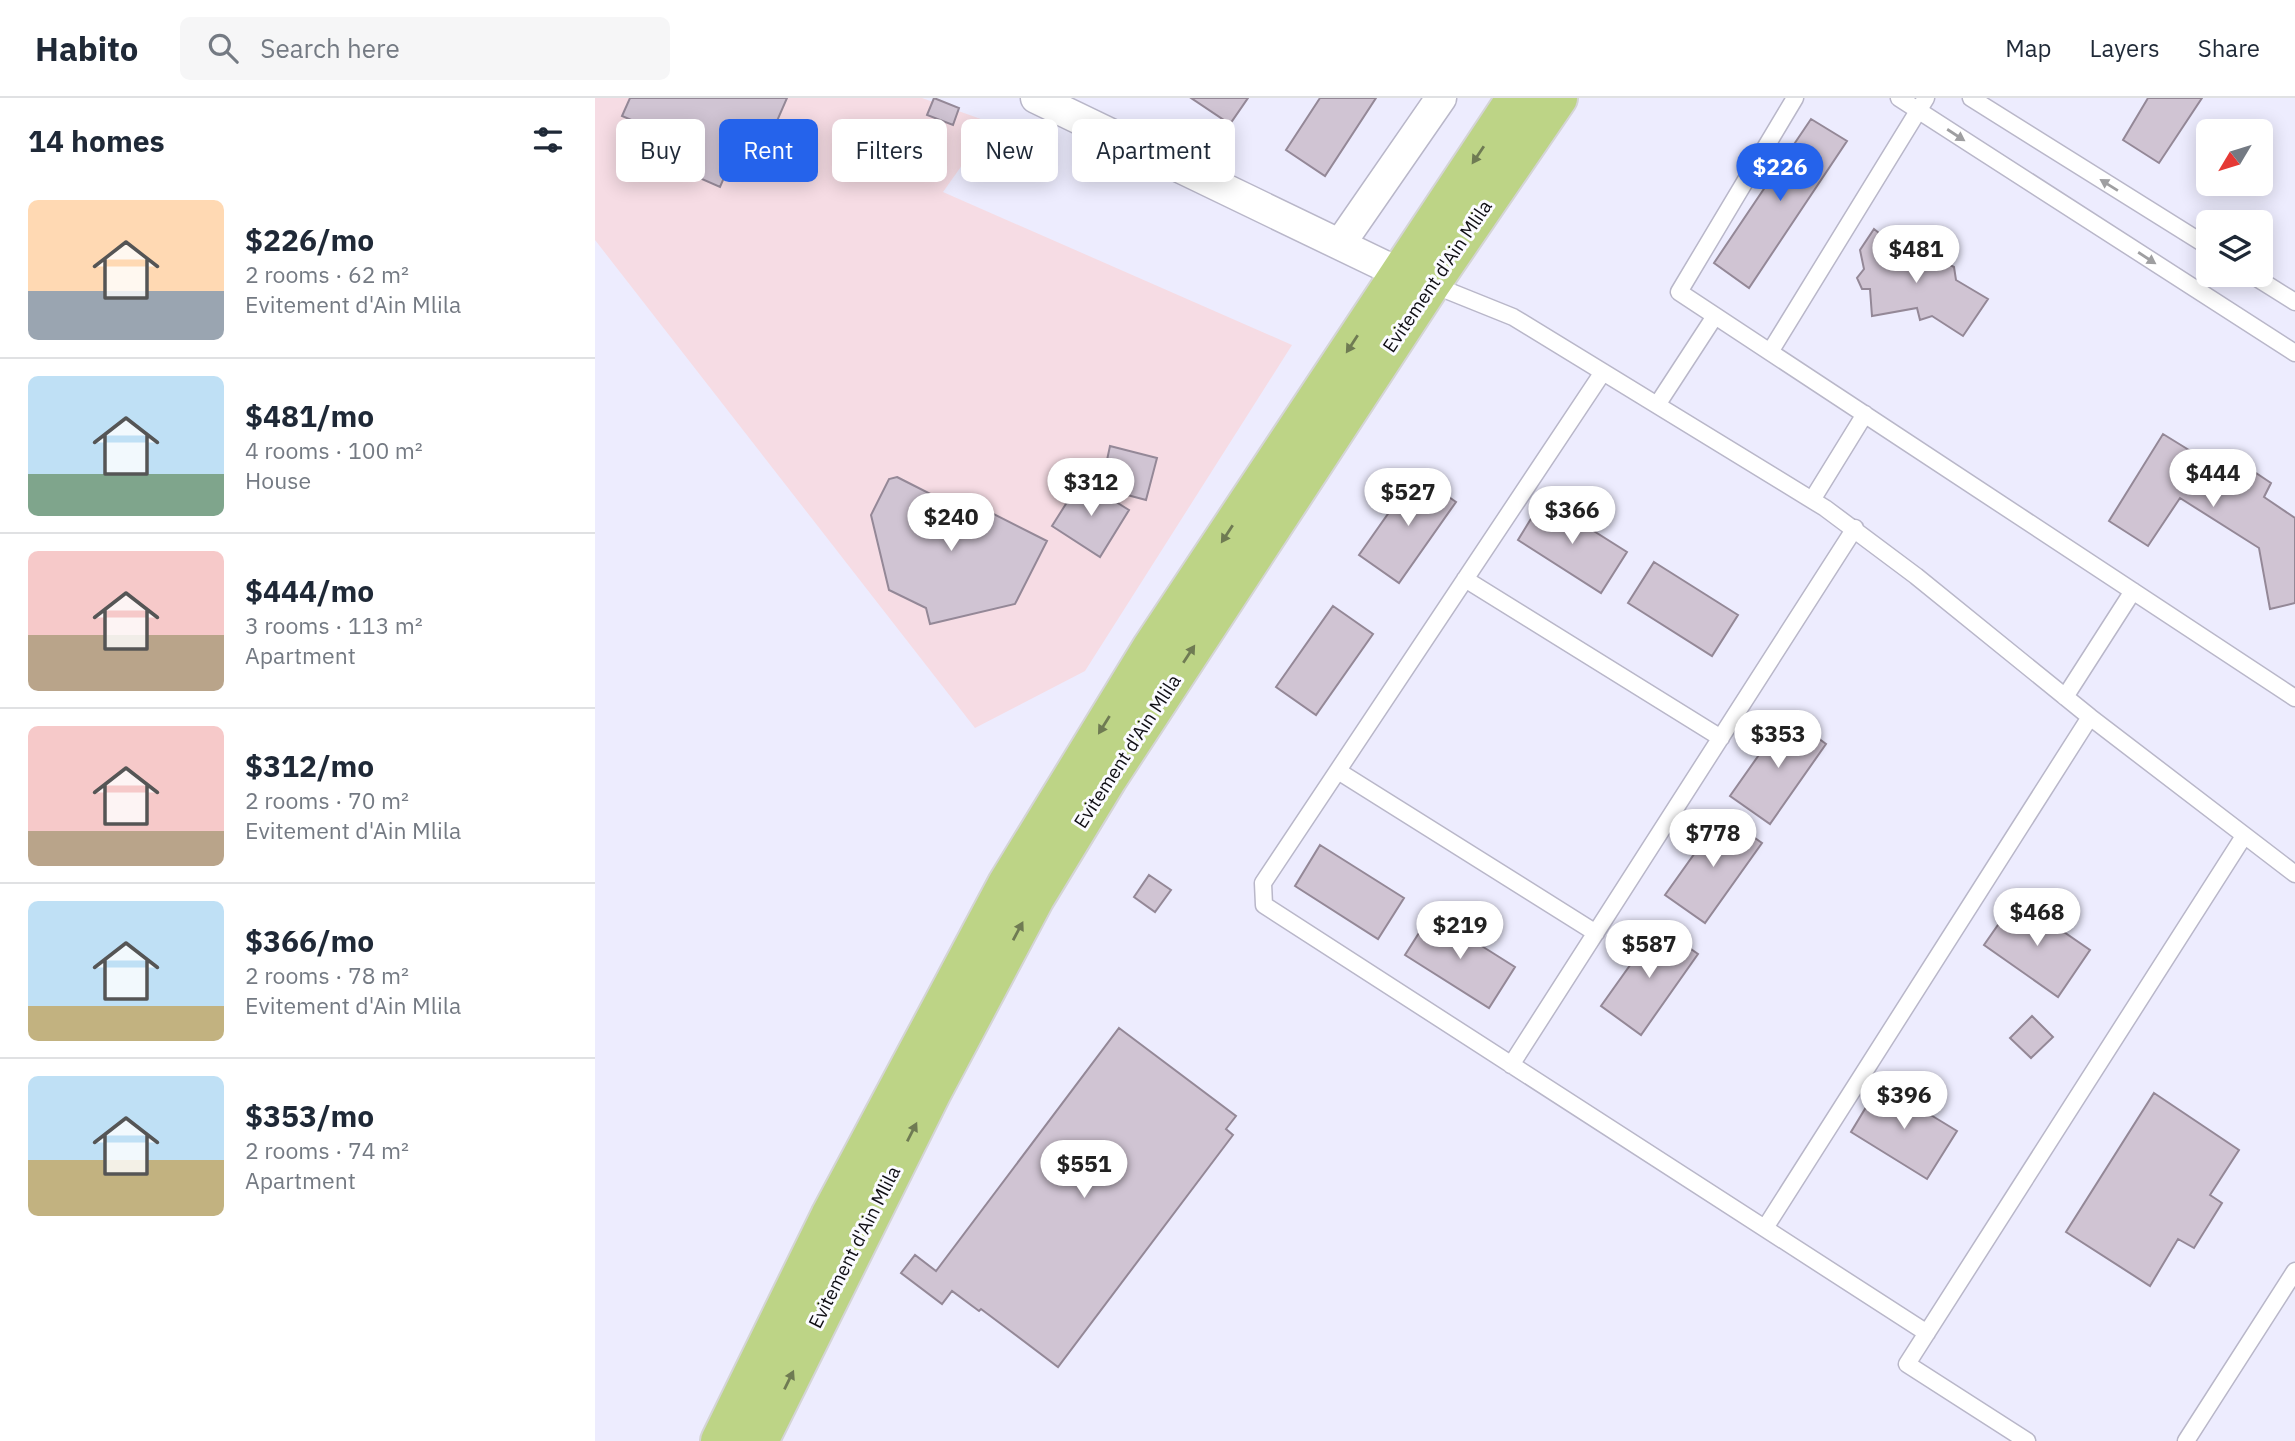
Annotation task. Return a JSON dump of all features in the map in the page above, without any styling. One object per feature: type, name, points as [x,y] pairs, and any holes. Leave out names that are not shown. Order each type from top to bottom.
[{"type":"highway","name":"Evitement d'Ain Mlila","points":[[759,1441],[926,1104],[1035,898],[1415,278],[1516,98]]},
{"type":"highway","name":"Evitement d'Ain Mlila","points":[[720,1441],[829,1216],[1007,884],[1151,647],[1415,278],[1558,98]]},
{"type":"street","points":[[1036,98],[1415,278]]},
{"type":"street","points":[[1340,244],[1441,98]]},
{"type":"lane","points":[[1795,98],[1679,292],[2295,698]]},
{"type":"lane","points":[[1899,98],[1922,104],[2295,353]]},
{"type":"lane","points":[[1971,98],[2196,239]]},
{"type":"lane","points":[[1770,352],[1922,104]]},
{"type":"lane","points":[[1415,278],[1513,317],[1855,528],[2090,717],[2295,874]]},
{"type":"lane","points":[[2271,287],[2295,302]]},
{"type":"lane","points":[[1657,405],[1715,316]]},
{"type":"lane","points":[[1603,372],[1263,883],[1265,905],[1927,1332]]},
{"type":"lane","points":[[1812,500],[1864,414]]},
{"type":"lane","points":[[1511,1065],[1855,528]]},
{"type":"lane","points":[[1465,579],[1721,738]]},
{"type":"lane","points":[[2065,697],[2133,591]]},
{"type":"lane","points":[[1765,1228],[2090,717]]},
{"type":"lane","points":[[1338,771],[1596,933]]},
{"type":"lane","points":[[2027,1441],[1907,1364],[2244,836]]},
{"type":"lane","points":[[2186,1441],[2295,1271]]},
{"type":"shaded area","points":[[595,98],[922,98],[981,119],[961,119],[961,167],[943,192],[1292,345],[1085,671],[975,728],[595,240]]},
{"type":"building","points":[[630,98],[787,98],[778,119],[719,119],[719,182],[722,182],[720,187],[705,180],[705,119],[629,119],[622,116]]},
{"type":"building","points":[[934,98],[959,108],[953,125],[947,123],[947,119],[927,115]]},
{"type":"building","points":[[1191,98],[1248,98],[1233,119],[1222,119]]},
{"type":"building","points":[[1320,98],[1376,98],[1325,176],[1286,150]]},
{"type":"building","points":[[2148,98],[2202,98],[2159,163],[2123,140]]},
{"type":"building","points":[[1811,119],[1847,141],[1749,288],[1714,263]]},
{"type":"building","points":[[1874,229],[1889,241],[1904,239],[1908,252],[1921,259],[1937,258],[1954,267],[1956,280],[1988,299],[1963,336],[1932,316],[1920,320],[1917,308],[1872,316],[1870,289],[1862,289],[1857,278],[1864,269],[1860,250]]},
{"type":"building","points":[[2163,434],[2223,471],[2232,457],[2271,483],[2264,497],[2295,518],[2295,603],[2270,609],[2259,548],[2180,498],[2148,546],[2109,521]]},
{"type":"building","points":[[1110,446],[1157,458],[1146,500],[1101,488]]},
{"type":"building","points":[[1416,474],[1456,502],[1399,583],[1359,555]]},
{"type":"building","points":[[897,477],[950,504],[966,500],[1047,541],[1015,604],[930,624],[926,608],[889,590],[871,515],[889,479]]},
{"type":"building","points":[[1081,480],[1129,510],[1100,557],[1052,526]]},
{"type":"building","points":[[1543,499],[1627,552],[1601,593],[1518,540]]},
{"type":"building","points":[[1654,562],[1738,615],[1712,656],[1628,603]]},
{"type":"building","points":[[1333,606],[1373,634],[1316,715],[1276,687]]},
{"type":"building","points":[[1787,715],[1826,744],[1770,824],[1730,796]]},
{"type":"building","points":[[1722,815],[1762,843],[1705,923],[1665,895]]},
{"type":"building","points":[[1320,845],[1404,898],[1378,939],[1295,886]]},
{"type":"building","points":[[1149,875],[1171,890],[1155,912],[1134,897]]},
{"type":"building","points":[[2016,899],[2090,950],[2058,997],[1984,945]]},
{"type":"building","points":[[1431,914],[1515,967],[1489,1008],[1405,955]]},
{"type":"building","points":[[1658,926],[1698,954],[1641,1035],[1601,1006]]},
{"type":"building","points":[[2032,1016],[2053,1037],[2031,1058],[2010,1038]]},
{"type":"building","points":[[1119,1028],[1236,1116],[1226,1129],[1233,1135],[1058,1367],[981,1309],[979,1311],[952,1291],[942,1304],[901,1273],[915,1255],[936,1271]]},
{"type":"building","points":[[1880,1084],[1957,1131],[1927,1179],[1851,1132]]},
{"type":"building","points":[[2154,1093],[2239,1150],[2210,1195],[2222,1203],[2194,1248],[2178,1239],[2150,1286],[2066,1232]]}]
